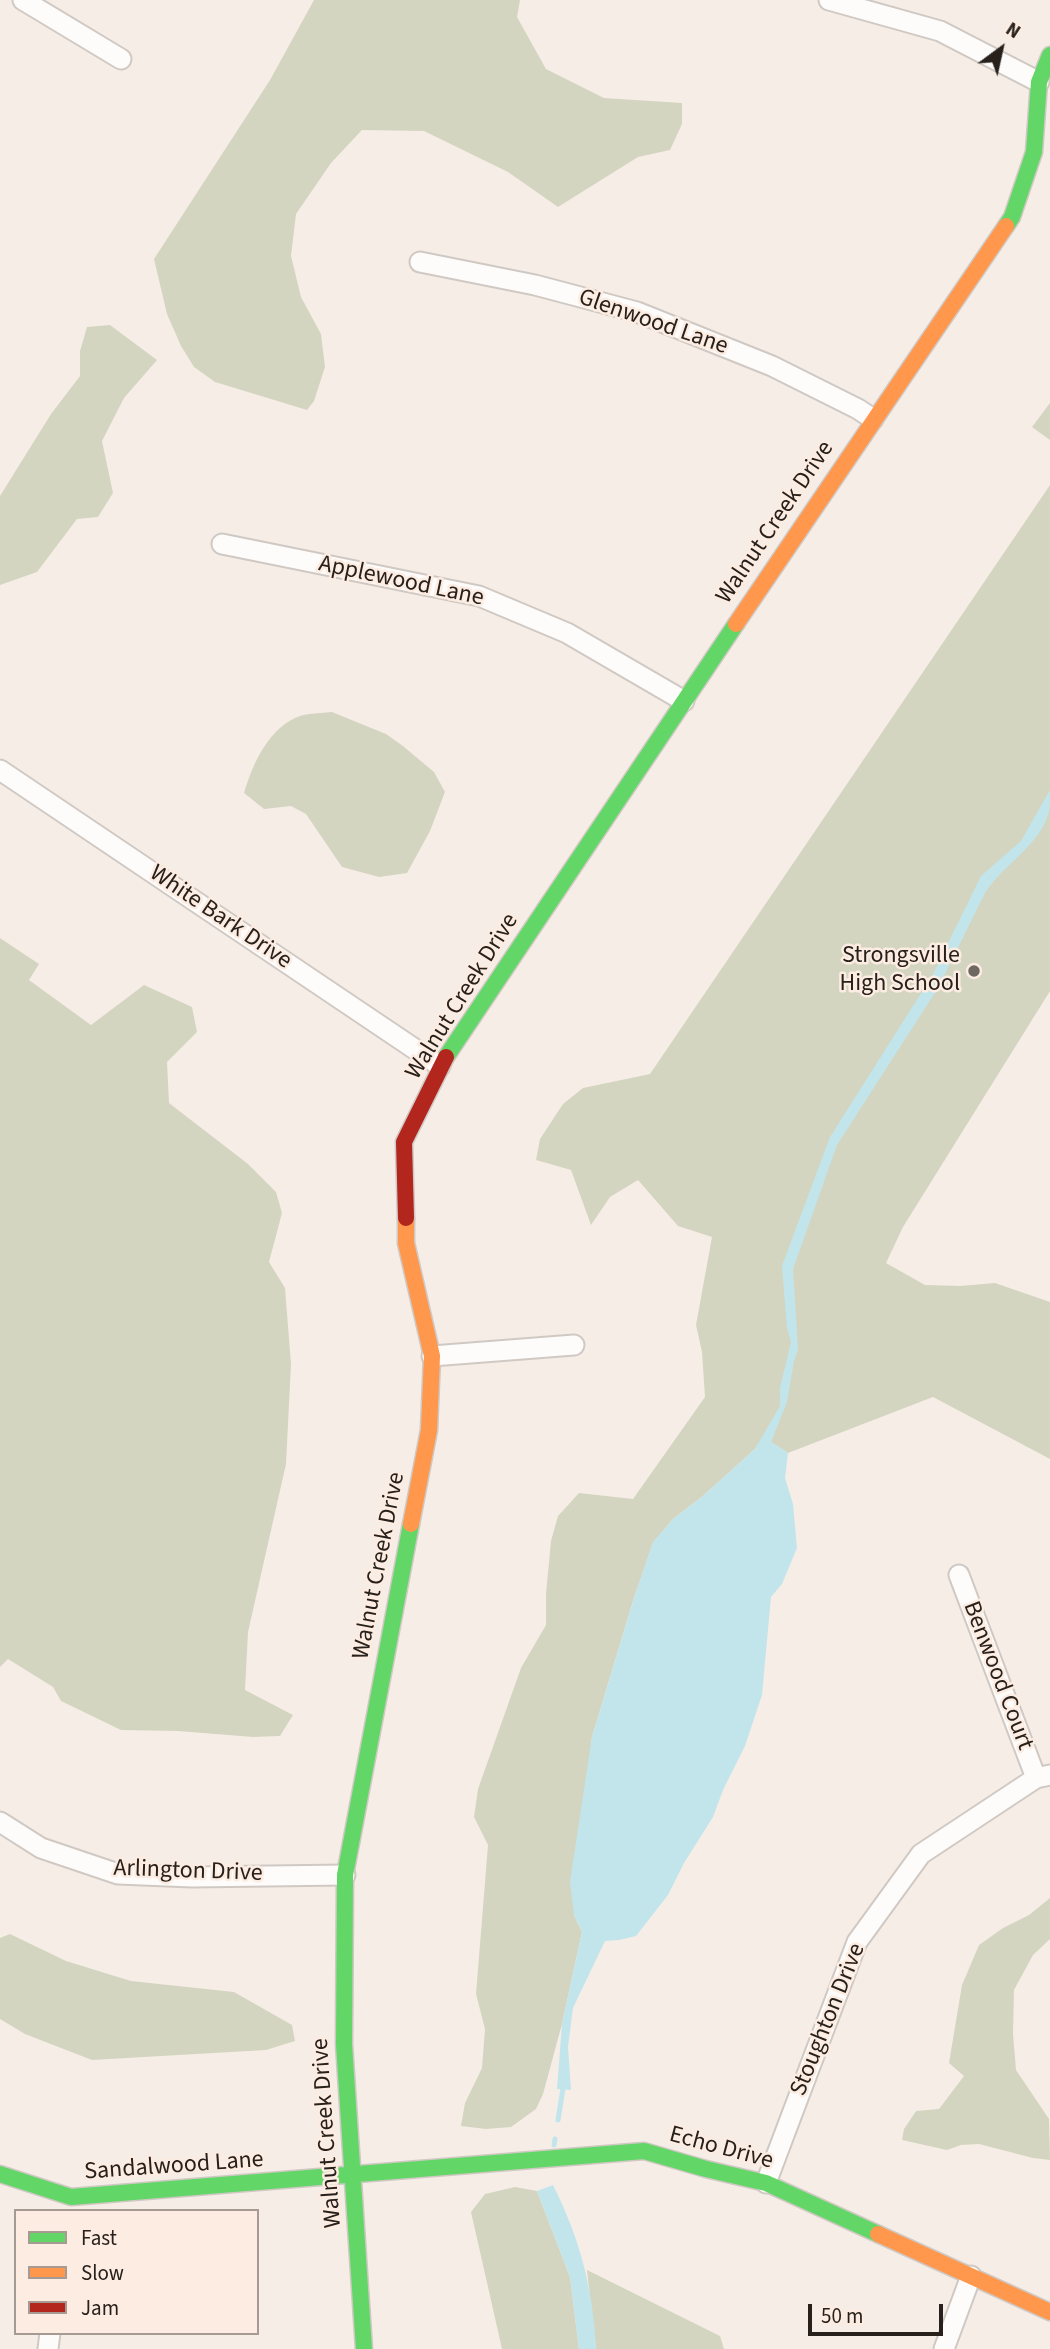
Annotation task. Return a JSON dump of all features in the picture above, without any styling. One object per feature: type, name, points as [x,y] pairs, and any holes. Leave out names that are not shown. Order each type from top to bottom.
[{"type":"street","points":[[23,0],[121,60]]},
{"type":"street","points":[[829,0],[940,31],[1040,82]]},
{"type":"street","name":"Walnut Creek Drive","points":[[364,2349],[355,2176],[344,2044],[345,1875],[429,1430],[432,1356],[406,1242],[404,1142],[440,1066],[873,419],[1012,217],[1034,152],[1040,82],[1050,55]]},
{"type":"street","name":"Glenwood Lane","points":[[420,262],[535,285],[637,312],[772,366],[873,419]]},
{"type":"street","name":"Applewood Lane","points":[[222,544],[479,596],[567,634],[684,701]]},
{"type":"street","name":"White Bark Drive","points":[[0,770],[440,1066]]},
{"type":"street","points":[[432,1356],[574,1345]]},
{"type":"street","name":"Benwood Court","points":[[959,1575],[1043,1776]]},
{"type":"street","name":"Stoughton Drive","points":[[766,2183],[857,1942],[921,1854],[1043,1776]]},
{"type":"street","name":"Arlington Drive","points":[[0,1822],[41,1848],[118,1874],[192,1877],[345,1875]]},
{"type":"street","name":"Echo Drive","points":[[355,2176],[644,2151],[766,2183],[1050,2312]]},
{"type":"street","name":"Sandalwood Lane","points":[[0,2174],[70,2204],[355,2176]]},
{"type":"street","points":[[944,2349],[971,2276]]},
{"type":"green space","points":[[314,0],[520,0],[517,17],[546,69],[604,98],[682,103],[682,124],[670,150],[638,157],[558,207],[508,172],[424,131],[362,130],[331,163],[296,214],[291,256],[301,297],[321,334],[325,367],[314,401],[307,410],[215,382],[194,367],[167,314],[154,259],[270,80]]},
{"type":"green space","points":[[110,325],[157,360],[124,398],[102,441],[113,493],[98,517],[77,519],[37,572],[0,585],[0,496],[51,414],[80,376],[80,351],[87,327]]},
{"type":"green space","points":[[1050,403],[1050,440],[1032,427]]},
{"type":"green space","points":[[1050,485],[1050,991],[903,1227],[886,1263],[925,1285],[995,1283],[1050,1302],[1050,1459],[933,1397],[788,1453],[763,1437],[755,1449],[673,1519],[653,1543],[592,1737],[574,1915],[582,1932],[543,2094],[536,2109],[511,2127],[486,2129],[461,2126],[465,2103],[482,2068],[485,2029],[476,1994],[488,1845],[474,1817],[478,1789],[521,1668],[546,1625],[551,1541],[558,1516],[579,1493],[633,1499],[705,1397],[702,1352],[696,1325],[712,1237],[678,1226],[638,1180],[610,1197],[591,1225],[571,1170],[536,1160],[540,1139],[563,1104],[583,1088],[650,1074]]},
{"type":"green space","points":[[332,712],[386,734],[403,746],[434,772],[445,792],[430,831],[407,873],[379,877],[342,867],[306,814],[291,806],[264,809],[244,793],[258,758],[279,728],[300,716]]},
{"type":"green space","points":[[0,938],[39,964],[29,980],[91,1025],[144,985],[192,1007],[197,1032],[167,1062],[169,1103],[248,1164],[276,1192],[282,1213],[269,1262],[285,1288],[291,1364],[286,1464],[248,1632],[245,1690],[293,1715],[280,1736],[121,1730],[61,1701],[53,1687],[8,1659],[0,1667]]},
{"type":"green space","points":[[1050,1898],[1050,1939],[1033,1955],[1014,1990],[1013,2034],[1016,2070],[1049,2119],[1050,2160],[979,2144],[961,2145],[947,2150],[902,2140],[904,2129],[916,2111],[939,2109],[964,2076],[949,2063],[962,1985],[979,1945],[1003,1928],[1029,1915]]},
{"type":"green space","points":[[10,1934],[66,1961],[131,1981],[234,1992],[292,2025],[295,2041],[266,2050],[92,2060],[25,2034],[0,2019],[0,1938]]},
{"type":"green space","points":[[515,2187],[537,2191],[570,2277],[579,2349],[502,2349],[471,2212],[485,2194]]},
{"type":"green space","points":[[587,2270],[720,2336],[724,2349],[596,2349]]},
{"type":"water","points":[[1050,790],[1049,812],[1044,824],[1029,845],[985,893],[938,988],[837,1145],[793,1269],[798,1349],[787,1402],[771,1442],[788,1453],[785,1478],[793,1504],[797,1548],[782,1584],[771,1597],[762,1695],[745,1746],[713,1817],[684,1863],[668,1895],[636,1936],[605,1941],[573,2008],[568,2047],[571,2090],[557,2089],[562,2024],[582,1932],[574,1915],[570,1882],[592,1737],[653,1542],[673,1519],[755,1449],[780,1406],[780,1388],[791,1342],[787,1328],[782,1266],[830,1137],[932,976],[981,876],[1021,841]]},
{"type":"water","points":[[553,2185],[571,2225],[583,2264],[592,2305],[596,2349],[579,2349],[570,2277],[537,2191]]},
{"type":"waterway","points":[[558,2120],[564,2082]]},
{"type":"waterway","points":[[554,2145],[555,2139]]},
{"type":"traffic: fast","points":[[1006,226],[1012,217],[1034,152],[1039,82],[1050,55]]},
{"type":"traffic: fast","points":[[446,1057],[736,624]]},
{"type":"traffic: fast","points":[[364,2349],[344,2044],[345,1875],[411,1524]]},
{"type":"traffic: fast","points":[[0,2174],[71,2197],[644,2151],[766,2183],[878,2234]]},
{"type":"traffic: slow","points":[[736,624],[1006,226]]},
{"type":"traffic: slow","points":[[406,1218],[406,1243],[432,1356],[429,1430],[411,1524]]},
{"type":"traffic: slow","points":[[878,2234],[1050,2312]]},
{"type":"traffic: jam","points":[[406,1218],[404,1142],[446,1057]]},
{"type":"place","name":"Strongsville High School","points":[[974,971]]}]
